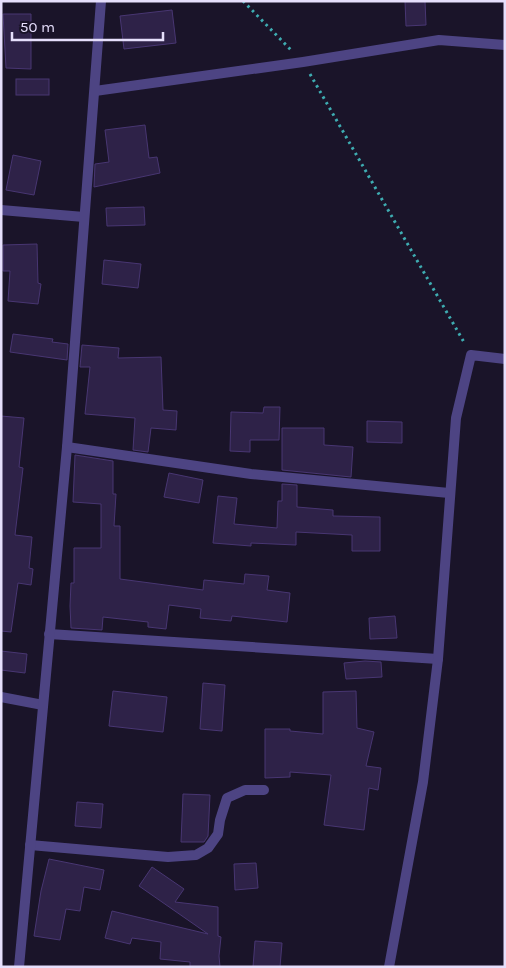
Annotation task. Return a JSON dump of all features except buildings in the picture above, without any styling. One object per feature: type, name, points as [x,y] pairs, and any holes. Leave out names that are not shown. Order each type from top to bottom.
[{"type":"street","points":[[19,967],[67,447],[84,217],[96,91],[101,1]]},
{"type":"street","points":[[96,91],[303,62],[439,40],[505,45]]},
{"type":"street","points":[[1,210],[84,217]]},
{"type":"street","points":[[389,967],[424,782],[438,659],[456,418],[471,355],[505,359]]},
{"type":"street","points":[[67,447],[251,474],[449,493]]},
{"type":"street","points":[[49,634],[438,659]]},
{"type":"street","points":[[1,697],[43,705]]},
{"type":"street","points":[[30,845],[168,856],[196,855],[208,848],[218,834],[227,798],[245,790],[264,790]]},
{"type":"path","points":[[243,1],[303,62],[471,355]]}]
